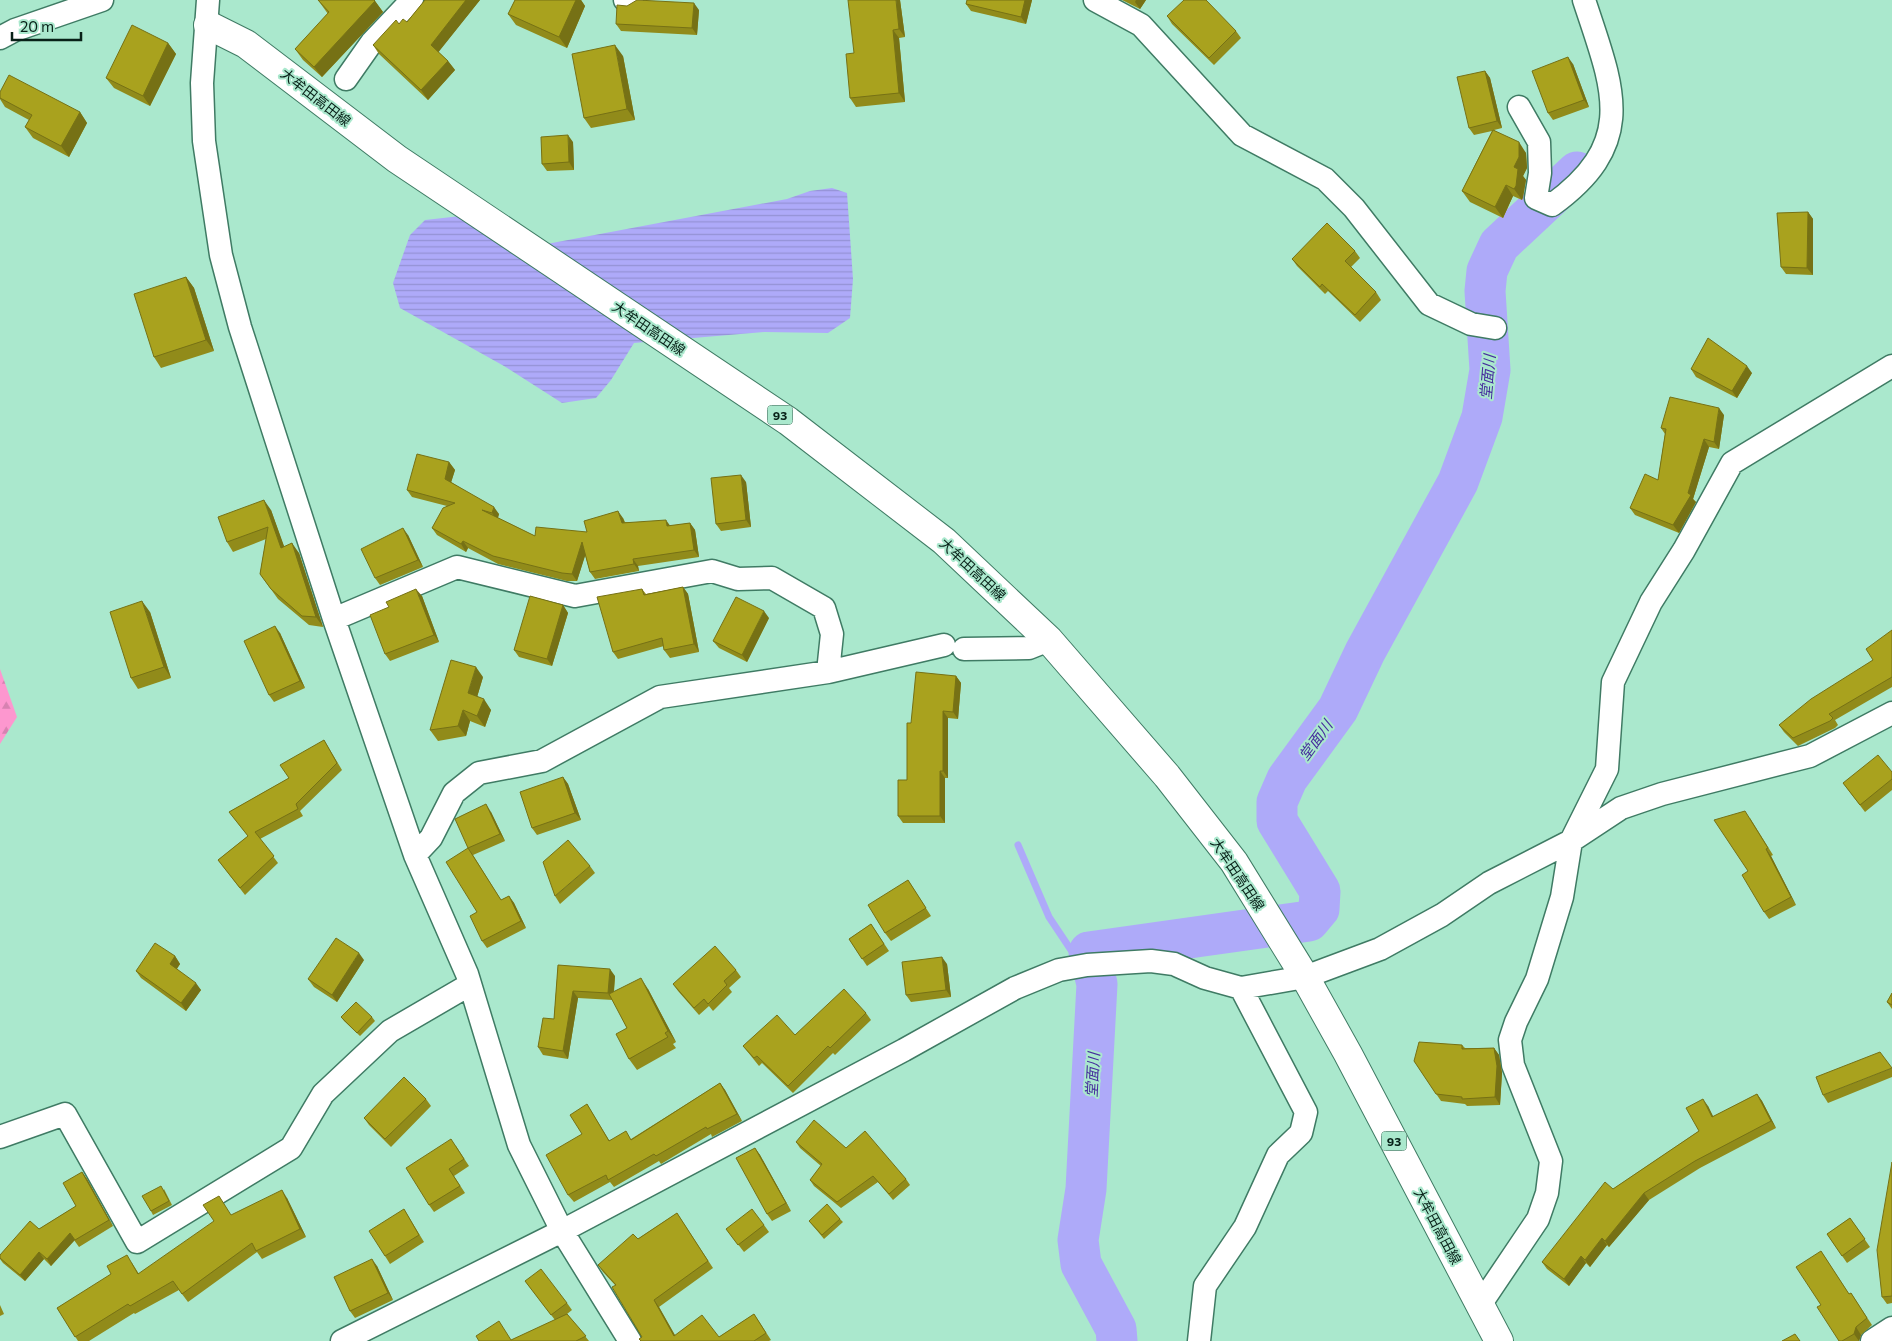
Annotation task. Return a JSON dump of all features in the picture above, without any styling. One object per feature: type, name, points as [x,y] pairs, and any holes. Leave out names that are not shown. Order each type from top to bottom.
[{"type":"main road","name":"大牟田高田線","points":[[208,13],[397,159],[788,421],[944,541],[1049,640],[1167,776],[1234,862],[1305,977],[1497,1340]]},
{"type":"street","points":[[0,38],[15,30],[102,0]]},
{"type":"street","points":[[346,79],[372,42],[412,0]]},
{"type":"street","points":[[625,0],[632,0]]},
{"type":"street","points":[[1096,0],[1141,25],[1242,136],[1325,179],[1354,208],[1429,304],[1471,324],[1495,328]]},
{"type":"street","points":[[1518,107],[1539,142],[1540,173],[1536,198],[1552,205],[1573,190],[1597,163],[1611,132],[1613,109],[1601,52],[1584,0]]},
{"type":"street","points":[[208,13],[202,84],[204,142],[222,255],[240,327],[334,619],[415,855],[467,974],[519,1145],[562,1231],[630,1341]]},
{"type":"street","points":[[1480,1305],[1538,1219],[1547,1193],[1551,1161],[1513,1065],[1510,1040],[1516,1022],[1537,979],[1554,924],[1562,897],[1571,841],[1607,768],[1613,682],[1651,602],[1684,550],[1732,463],[1892,366]]},
{"type":"street","points":[[334,619],[458,566],[575,596],[712,571],[738,579],[772,578],[824,608],[832,634],[828,672]]},
{"type":"street","points":[[415,855],[431,838],[454,793],[479,773],[542,761],[660,697],[828,672],[954,647],[1029,648],[1049,640]]},
{"type":"street","points":[[342,1341],[562,1231],[904,1050],[1015,988],[1059,970],[1098,964],[1151,961],[1174,964],[1205,978],[1241,988],[1305,977],[1380,949],[1442,915],[1489,882],[1571,841],[1621,808],[1662,794],[1810,756],[1892,712]]},
{"type":"street","points":[[0,1137],[65,1114],[137,1242],[292,1148],[323,1094],[390,1032],[469,985]]},
{"type":"street","points":[[1199,1341],[1205,1286],[1246,1227],[1278,1154],[1301,1133],[1306,1112],[1241,988]]},
{"type":"street","points":[[1872,1341],[1892,1328]]},
{"type":"green space","points":[[0,669],[17,717],[0,744]]},
{"type":"shaded area","points":[[832,188],[847,193],[853,279],[850,318],[828,333],[764,332],[634,343],[611,380],[596,398],[562,403],[504,366],[400,308],[393,283],[410,235],[425,220],[470,215],[536,246],[787,199],[810,191]]},
{"type":"building","points":[[318,0],[375,1],[314,67],[295,49],[329,12]]},
{"type":"building","points":[[425,0],[466,0],[431,45],[448,61],[421,90],[373,45],[396,20],[399,24],[403,19],[407,22]]},
{"type":"building","points":[[515,0],[576,0],[559,37],[508,14]]},
{"type":"building","points":[[637,0],[694,3],[692,28],[616,24],[617,5],[627,6]]},
{"type":"building","points":[[848,0],[896,0],[899,29],[893,30],[899,93],[850,98],[846,54],[854,53]]},
{"type":"building","points":[[967,0],[1025,0],[1021,17],[966,4]]},
{"type":"building","points":[[1184,0],[1206,0],[1236,31],[1209,58],[1167,16]]},
{"type":"building","points":[[132,25],[168,43],[143,96],[106,78]]},
{"type":"building","points":[[615,45],[627,109],[584,118],[572,54]]},
{"type":"building","points":[[1568,57],[1584,100],[1548,113],[1532,71]]},
{"type":"building","points":[[1485,71],[1497,121],[1469,128],[1457,77]]},
{"type":"building","points":[[9,75],[80,112],[61,146],[25,127],[32,115],[0,98],[0,92]]},
{"type":"building","points":[[1493,130],[1519,142],[1519,157],[1514,167],[1518,169],[1516,186],[1514,189],[1506,185],[1495,207],[1462,191]]},
{"type":"building","points":[[568,135],[569,162],[542,164],[541,137]]},
{"type":"building","points":[[1808,212],[1807,268],[1781,267],[1777,213]]},
{"type":"building","points":[[1327,223],[1355,251],[1345,261],[1376,292],[1355,315],[1322,284],[1320,287],[1292,259]]},
{"type":"building","points":[[186,277],[206,340],[154,357],[134,294]]},
{"type":"building","points":[[1708,338],[1747,366],[1732,391],[1691,369]]},
{"type":"building","points":[[1670,397],[1719,408],[1714,442],[1704,439],[1688,493],[1691,495],[1673,525],[1630,508],[1645,474],[1658,480],[1666,429],[1661,428]]},
{"type":"building","points":[[417,454],[449,462],[445,479],[494,507],[492,513],[482,510],[535,536],[536,527],[587,532],[584,521],[618,511],[622,523],[666,520],[667,526],[690,523],[694,550],[633,559],[634,564],[590,572],[582,542],[572,574],[493,556],[463,541],[461,544],[432,528],[443,508],[455,503],[407,490]]},
{"type":"building","points":[[741,475],[746,520],[716,524],[711,478]]},
{"type":"building","points":[[264,500],[281,548],[292,543],[316,617],[302,616],[271,589],[260,574],[268,527],[227,542],[218,517]]},
{"type":"building","points":[[403,528],[418,560],[375,578],[361,549]]},
{"type":"building","points":[[683,587],[694,644],[664,650],[662,638],[613,652],[597,597],[642,589],[644,595]]},
{"type":"building","points":[[416,589],[434,635],[385,654],[370,615],[389,607],[386,602]]},
{"type":"building","points":[[530,596],[563,605],[547,659],[514,650]]},
{"type":"building","points":[[736,597],[764,611],[742,655],[713,641]]},
{"type":"building","points":[[142,601],[164,667],[131,678],[110,612]]},
{"type":"building","points":[[275,626],[300,681],[269,695],[244,641]]},
{"type":"building","points":[[1892,630],[1892,677],[1829,714],[1833,718],[1830,721],[1793,738],[1779,725],[1811,699],[1873,660],[1866,649]]},
{"type":"building","points":[[451,660],[476,667],[468,693],[484,699],[477,716],[463,710],[458,726],[430,730]]},
{"type":"building","points":[[916,672],[956,676],[953,712],[943,711],[943,771],[940,771],[940,816],[898,816],[898,780],[907,780],[907,723],[911,723]]},
{"type":"building","points":[[324,740],[337,763],[296,804],[298,809],[255,832],[274,856],[240,888],[218,860],[248,836],[229,812],[289,778],[280,765]]},
{"type":"building","points":[[1878,755],[1892,772],[1892,779],[1860,805],[1843,783]]},
{"type":"building","points":[[563,777],[575,813],[532,828],[520,792]]},
{"type":"building","points":[[486,804],[500,834],[468,848],[455,819]]},
{"type":"building","points":[[1745,811],[1768,848],[1766,849],[1791,897],[1764,912],[1742,875],[1748,871],[1714,820]]},
{"type":"building","points":[[568,840],[590,866],[555,896],[543,862]]},
{"type":"building","points":[[468,848],[501,900],[509,896],[521,921],[482,941],[470,916],[477,912],[446,862]]},
{"type":"building","points":[[908,880],[926,908],[885,933],[868,905]]},
{"type":"building","points":[[871,924],[884,944],[862,959],[849,939]]},
{"type":"building","points":[[336,938],[359,953],[332,995],[308,979]]},
{"type":"building","points":[[155,943],[175,956],[170,964],[196,983],[181,1003],[136,971]]},
{"type":"building","points":[[715,946],[736,970],[724,981],[727,985],[708,1004],[704,999],[694,1008],[673,984]]},
{"type":"building","points":[[942,957],[946,990],[906,995],[902,962]]},
{"type":"building","points":[[558,965],[610,969],[608,993],[573,991],[563,1051],[538,1047],[543,1018],[554,1019]]},
{"type":"building","points":[[641,978],[668,1031],[665,1033],[668,1037],[629,1059],[616,1034],[627,1028],[609,994]]},
{"type":"building","points":[[844,989],[866,1013],[830,1048],[828,1046],[788,1086],[757,1056],[754,1058],[743,1046],[777,1015],[795,1035]]},
{"type":"building","points":[[1892,993],[1892,1005],[1887,1002]]},
{"type":"building","points":[[356,1002],[372,1017],[357,1033],[341,1017]]},
{"type":"building","points":[[1419,1042],[1462,1045],[1462,1049],[1494,1048],[1497,1066],[1495,1097],[1462,1099],[1462,1097],[1436,1094],[1414,1061]]},
{"type":"building","points":[[1880,1052],[1892,1068],[1823,1095],[1816,1077]]},
{"type":"building","points":[[404,1077],[426,1099],[385,1139],[364,1118]]},
{"type":"building","points":[[720,1083],[737,1114],[707,1129],[706,1127],[656,1156],[654,1154],[608,1180],[606,1175],[568,1195],[546,1155],[582,1134],[570,1115],[587,1104],[609,1141],[626,1131],[631,1140]]},
{"type":"building","points":[[1757,1094],[1771,1121],[1695,1161],[1644,1193],[1605,1241],[1602,1238],[1585,1260],[1581,1256],[1564,1279],[1542,1262],[1605,1182],[1613,1189],[1699,1131],[1686,1108],[1703,1099],[1712,1117]]},
{"type":"building","points":[[814,1120],[846,1148],[865,1131],[906,1179],[889,1194],[873,1176],[837,1202],[810,1180],[822,1164],[796,1142]]},
{"type":"building","points":[[451,1139],[464,1159],[449,1169],[460,1186],[429,1205],[406,1168]]},
{"type":"building","points":[[755,1148],[786,1203],[767,1214],[736,1158]]},
{"type":"building","points":[[1892,1162],[1892,1296],[1882,1297],[1877,1250]]},
{"type":"building","points":[[82,1172],[109,1220],[75,1240],[70,1233],[47,1259],[39,1252],[20,1275],[0,1258],[0,1255],[30,1221],[39,1229],[76,1206],[63,1183]]},
{"type":"building","points":[[161,1186],[169,1201],[151,1211],[142,1196]]},
{"type":"building","points":[[282,1190],[300,1229],[256,1251],[252,1243],[182,1294],[173,1281],[130,1306],[128,1304],[75,1337],[57,1308],[111,1274],[107,1266],[127,1255],[138,1274],[214,1221],[203,1205],[219,1196],[231,1215]]},
{"type":"building","points":[[827,1204],[840,1219],[822,1235],[809,1221]]},
{"type":"building","points":[[404,1209],[419,1235],[385,1256],[369,1231]]},
{"type":"building","points":[[752,1209],[764,1225],[738,1245],[726,1229]]},
{"type":"building","points":[[677,1213],[708,1261],[654,1300],[674,1336],[702,1315],[719,1337],[754,1314],[766,1333],[754,1341],[641,1341],[639,1339],[642,1337],[612,1287],[616,1285],[598,1265],[633,1234],[638,1239]]},
{"type":"building","points":[[1850,1218],[1865,1239],[1842,1256],[1827,1234]]},
{"type":"building","points":[[1821,1251],[1867,1318],[1856,1327],[1854,1334],[1842,1341],[1839,1341],[1817,1307],[1821,1305],[1796,1267]]},
{"type":"building","points":[[372,1259],[388,1293],[350,1311],[334,1277]]},
{"type":"building","points":[[541,1269],[567,1303],[551,1315],[525,1281]]},
{"type":"building","points":[[567,1314],[586,1336],[576,1341],[479,1341],[476,1336],[499,1321],[511,1340]]},
{"type":"building","points":[[1795,1334],[1800,1341],[1782,1341]]},
{"type":"waterway","name":"堂面川","points":[[1117,1341],[1116,1329],[1081,1264],[1078,1240],[1086,1189],[1097,984],[1089,952],[1309,921],[1319,909],[1320,891],[1277,821],[1277,802],[1287,779],[1338,709],[1365,652],[1458,482],[1482,417],[1490,370],[1485,291],[1487,271],[1499,245],[1577,172]]},
{"type":"waterway","points":[[1018,845],[1049,917],[1071,950],[1081,954],[1089,952]]}]
